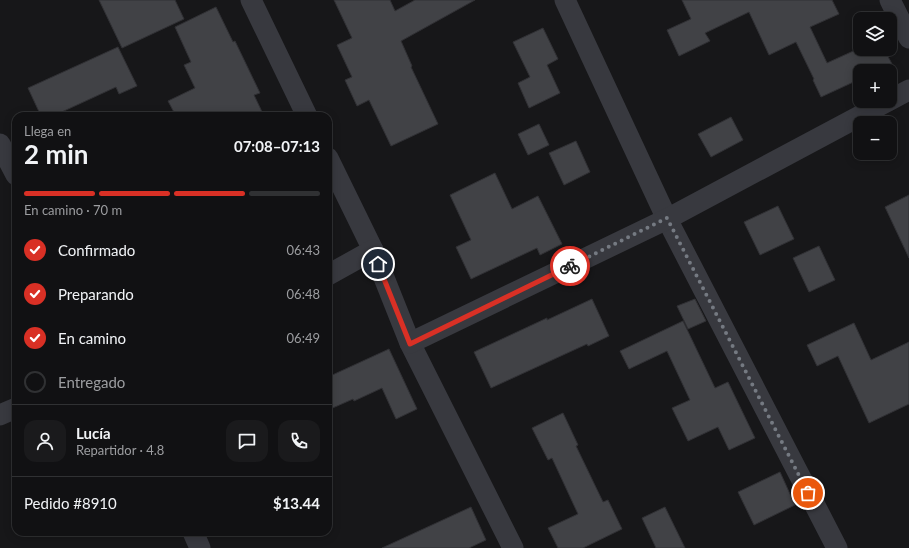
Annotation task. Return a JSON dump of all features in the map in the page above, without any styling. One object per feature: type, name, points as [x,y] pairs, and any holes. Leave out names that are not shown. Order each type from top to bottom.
[{"type":"street","points":[[251,0],[305,112]]},
{"type":"street","points":[[565,0],[667,218],[837,548]]},
{"type":"street","points":[[890,0],[909,38]]},
{"type":"street","points":[[897,97],[909,90]]},
{"type":"street","points":[[410,344],[667,218],[876,108]]},
{"type":"street","points":[[0,144],[12,167]]},
{"type":"street","points":[[332,166],[373,250],[410,344],[513,548]]},
{"type":"street","points":[[332,273],[373,250]]},
{"type":"street","points":[[0,415],[12,410]]},
{"type":"street","points":[[195,536],[200,548]]},
{"type":"building","points":[[99,0],[175,0],[184,19],[122,48]]},
{"type":"building","points":[[334,0],[390,0],[395,11],[415,0],[475,0],[401,41],[412,66],[411,67],[438,124],[391,146],[369,100],[357,106],[345,80],[352,77],[337,45],[352,38]]},
{"type":"building","points":[[682,0],[832,0],[839,14],[810,27],[827,63],[853,51],[853,56],[888,56],[892,64],[853,64],[853,82],[821,97],[796,42],[769,55],[749,12],[705,33],[710,41],[679,56],[667,30],[691,19]]},
{"type":"building","points":[[216,7],[233,42],[235,41],[260,93],[254,95],[262,112],[174,112],[168,101],[195,88],[184,65],[191,62],[175,27]]},
{"type":"building","points":[[543,28],[558,59],[547,65],[560,93],[529,108],[518,83],[530,77],[513,42]]},
{"type":"building","points":[[118,47],[137,86],[119,94],[116,87],[62,112],[39,112],[28,88]]},
{"type":"building","points":[[731,117],[743,140],[711,157],[698,134]]},
{"type":"building","points":[[539,124],[549,145],[528,155],[518,134]]},
{"type":"building","points":[[576,141],[590,172],[564,185],[549,153]]},
{"type":"building","points":[[495,173],[512,209],[538,196],[562,244],[540,255],[537,248],[471,279],[456,247],[471,240],[450,195]]},
{"type":"building","points":[[909,195],[909,258],[885,207]]},
{"type":"building","points":[[778,206],[794,239],[760,255],[744,222]]},
{"type":"building","points":[[819,246],[835,280],[809,292],[793,258]]},
{"type":"building","points":[[592,299],[609,336],[588,346],[587,344],[491,388],[474,352]]},
{"type":"building","points":[[695,299],[706,321],[688,329],[677,306]]},
{"type":"building","points":[[683,321],[715,388],[728,382],[755,438],[729,450],[718,427],[688,441],[672,408],[690,400],[667,351],[629,369],[620,351]]},
{"type":"building","points":[[854,323],[871,360],[909,342],[909,404],[869,423],[838,356],[817,366],[807,345]]},
{"type":"building","points":[[389,349],[417,409],[396,419],[382,388],[354,401],[353,399],[332,408],[332,375]]},
{"type":"building","points":[[563,413],[578,445],[576,446],[603,502],[608,500],[622,529],[583,548],[558,548],[548,528],[578,514],[552,458],[548,460],[532,428]]},
{"type":"building","points":[[780,472],[795,505],[754,525],[738,492]]},
{"type":"building","points":[[471,507],[486,540],[469,548],[382,548]]},
{"type":"building","points":[[665,507],[685,548],[656,548],[642,518]]},
{"type":"way so far","points":[[570,266],[667,218],[808,493]]},
{"type":"route","points":[[378,264],[410,344],[570,266]]}]
